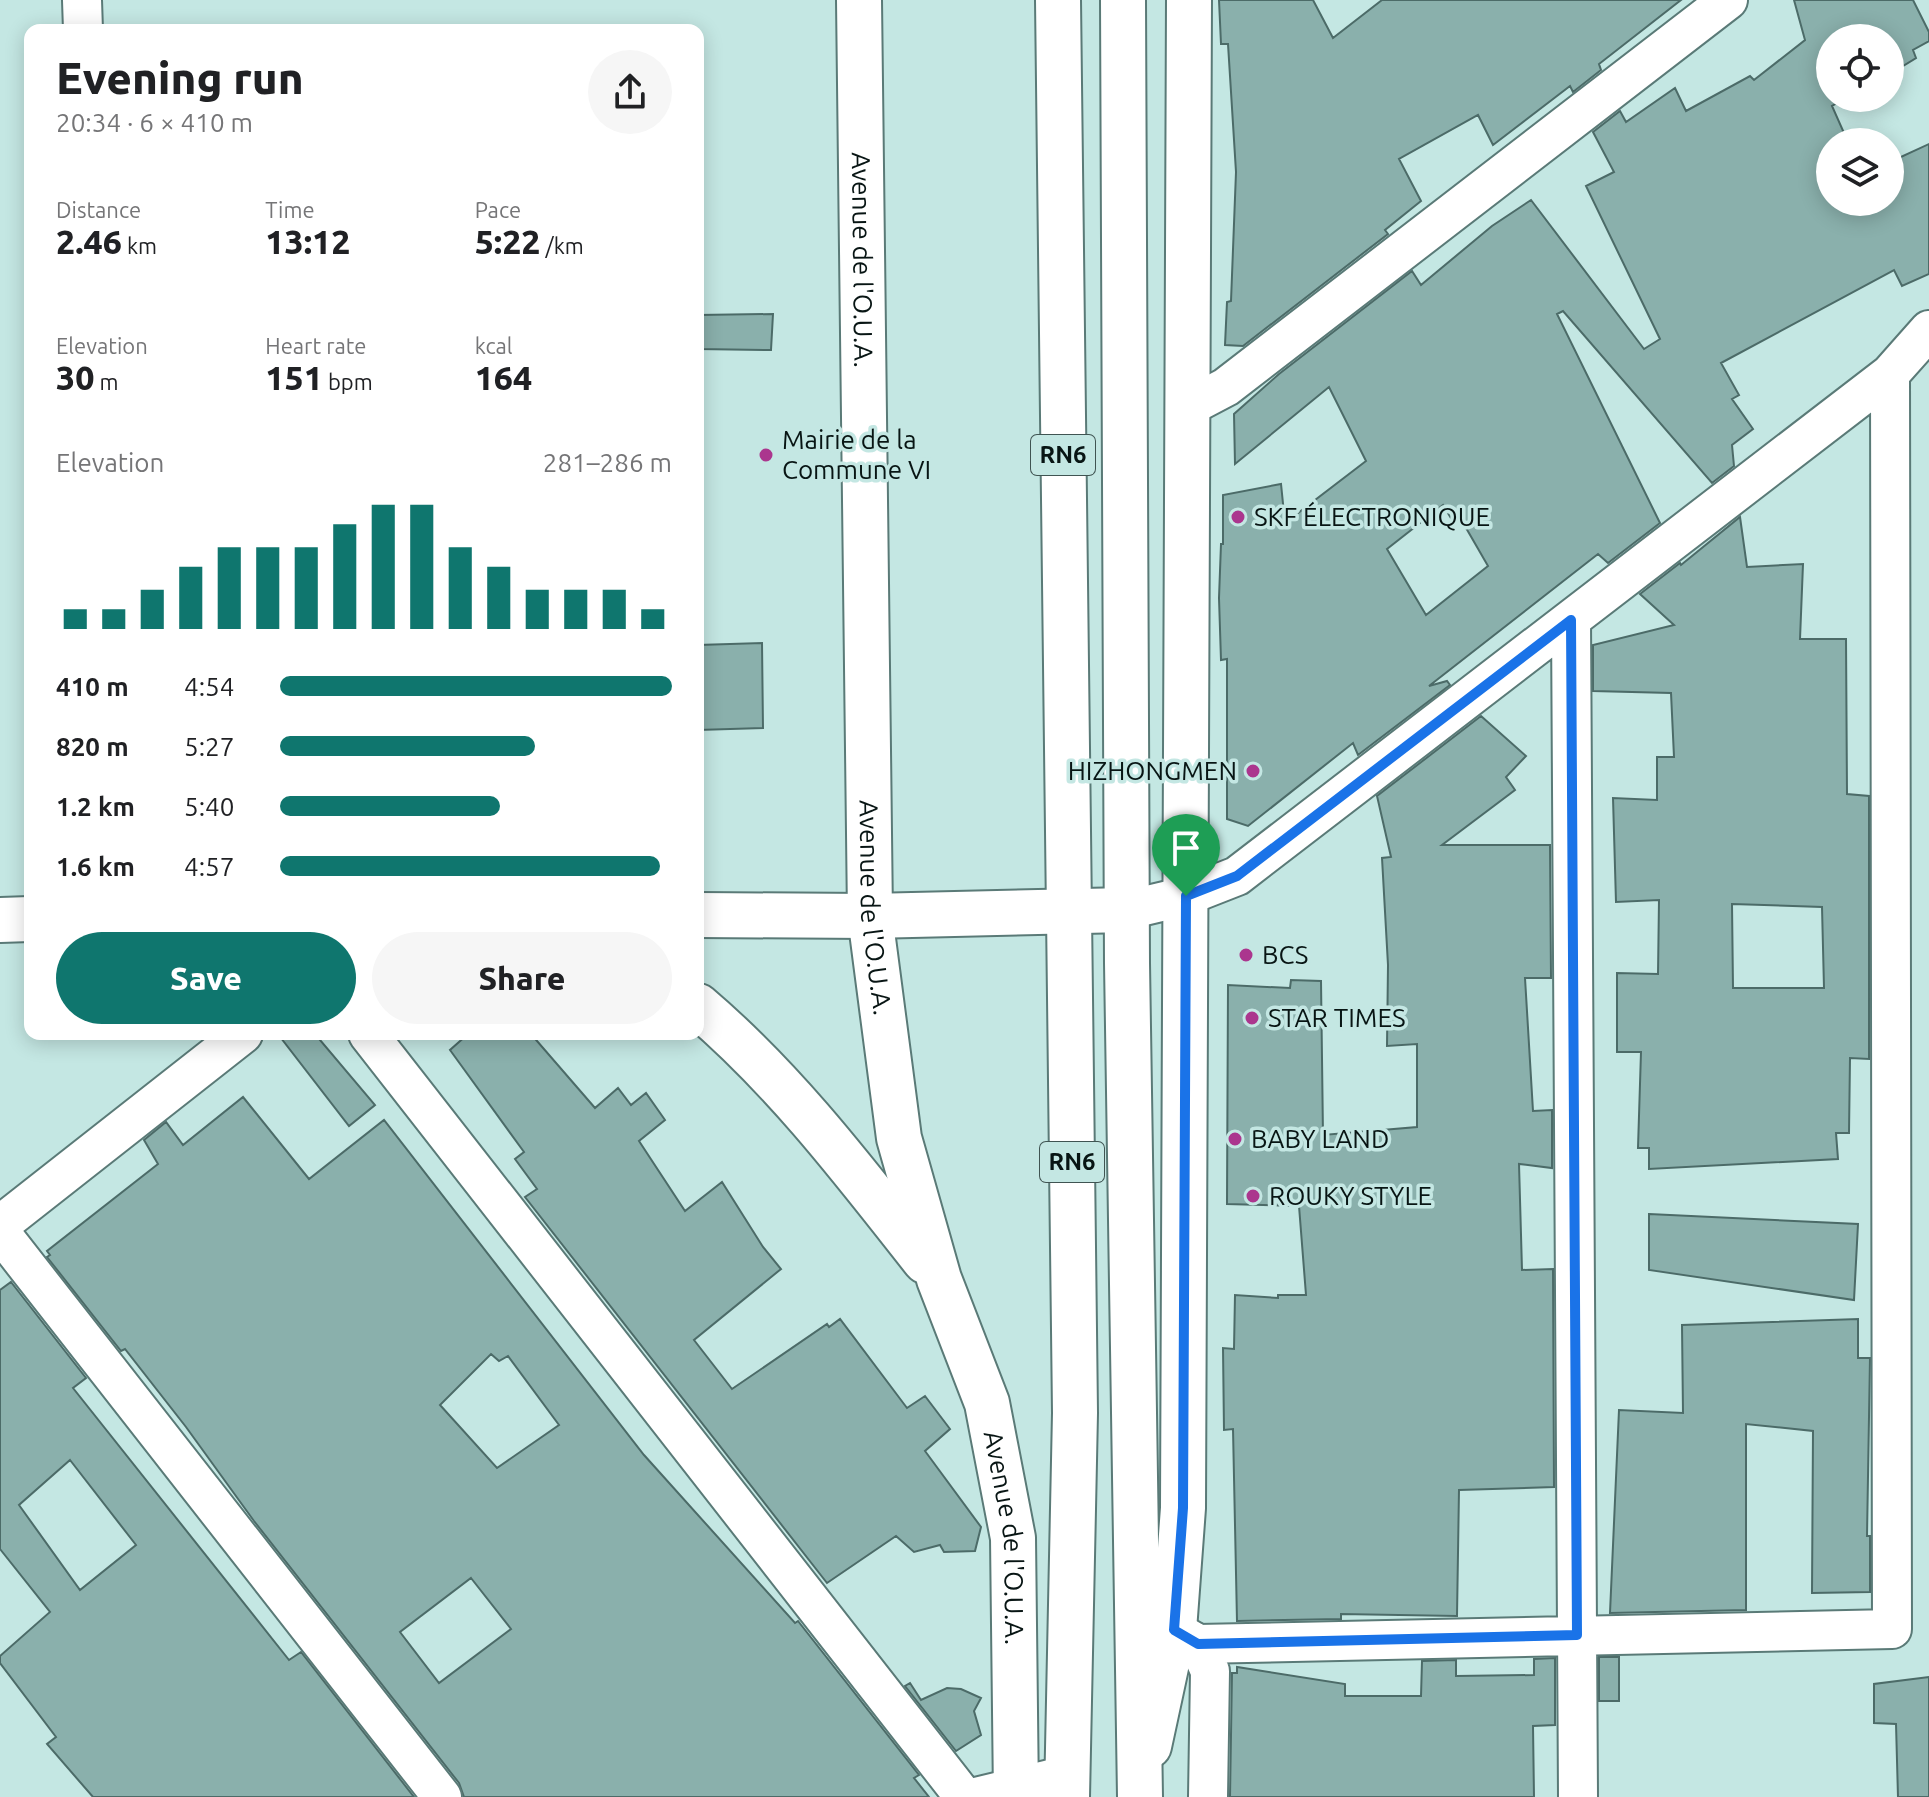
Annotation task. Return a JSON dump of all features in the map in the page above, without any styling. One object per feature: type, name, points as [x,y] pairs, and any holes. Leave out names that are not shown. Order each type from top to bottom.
[{"type":"main road","name":"Avenue de l'O.U.A.","points":[[859,0],[870,916],[899,1138],[939,1279],[987,1403],[1013,1538],[1003,1794]]},
{"type":"main road","name":"RN6","points":[[1058,0],[1075,1413],[1067,1786]]},
{"type":"main road","name":"RN6","points":[[1123,0],[1127,910],[1140,1793]]},
{"type":"main road","points":[[1140,1793],[1186,1637],[1183,1508],[1189,0]]},
{"type":"main road","points":[[704,915],[870,916],[1127,910]]},
{"type":"main road","points":[[0,920],[24,919]]},
{"type":"main road","points":[[704,1011],[730,1033],[838,1151],[939,1279]]},
{"type":"street","points":[[82,0],[83,24]]},
{"type":"street","points":[[1188,407],[1226,387],[1728,0]]},
{"type":"street","points":[[1127,910],[1186,896],[1237,876],[1890,374],[1929,330]]},
{"type":"street","points":[[1186,1637],[1577,1635],[1892,1629],[1890,374]]},
{"type":"street","points":[[1571,620],[1578,1797]]},
{"type":"street","points":[[0,1225],[235,1040]]},
{"type":"street","points":[[373,1040],[964,1797]]},
{"type":"street","points":[[0,1232],[442,1797]]},
{"type":"street","points":[[1186,1637],[1210,1671],[1208,1797]]},
{"type":"street","points":[[1003,1794],[1067,1786]]},
{"type":"building","points":[[1219,0],[1313,0],[1333,38],[1382,0],[1681,0],[1599,64],[1601,70],[1573,92],[1570,86],[1493,145],[1478,115],[1399,159],[1421,201],[1385,230],[1388,234],[1243,346],[1225,345],[1227,302],[1231,301],[1236,172],[1228,44],[1221,44]]},
{"type":"building","points":[[1794,0],[1913,0],[1929,32],[1929,41],[1913,50],[1916,58],[1904,65],[1904,24],[1816,24],[1816,112],[1835,112],[1842,128],[1816,128],[1816,216],[1904,216],[1904,156],[1929,144],[1929,274],[1902,286],[1894,270],[1721,363],[1739,395],[1732,399],[1753,429],[1732,445],[1734,466],[1712,483],[1563,311],[1557,314],[1660,523],[1608,563],[1598,554],[1429,686],[1447,681],[1450,685],[1358,755],[1353,743],[1248,826],[1227,819],[1227,659],[1221,660],[1219,598],[1223,495],[1281,484],[1285,523],[1366,461],[1329,387],[1235,464],[1234,414],[1279,374],[1412,271],[1421,285],[1492,226],[1531,200],[1644,349],[1660,339],[1586,186],[1614,172],[1593,132],[1620,111],[1626,122],[1675,88],[1686,111],[1750,76],[1754,80],[1805,40]],"holes":[[[1443,505],[1454,523],[1462,521],[1488,566],[1426,615],[1387,549]]]},
{"type":"building","points":[[773,314],[771,350],[704,349],[704,315]]},
{"type":"building","points":[[1740,517],[1747,567],[1803,564],[1800,639],[1846,639],[1847,794],[1869,796],[1869,1059],[1850,1058],[1849,1133],[1836,1133],[1838,1159],[1649,1169],[1649,1148],[1638,1148],[1641,1052],[1617,1052],[1617,973],[1658,974],[1659,900],[1616,902],[1613,798],[1657,800],[1657,757],[1674,757],[1671,693],[1593,691],[1593,645],[1674,625],[1640,594]],"holes":[[[1732,904],[1822,907],[1824,988],[1733,988]]]},
{"type":"building","points":[[762,643],[763,728],[704,730],[704,645]]},
{"type":"building","points":[[1481,716],[1526,756],[1506,777],[1515,790],[1442,845],[1550,845],[1551,978],[1525,978],[1533,1111],[1552,1110],[1552,1168],[1519,1164],[1522,1270],[1553,1269],[1554,1487],[1459,1490],[1457,1616],[1341,1614],[1341,1619],[1237,1621],[1233,1429],[1224,1430],[1223,1348],[1234,1349],[1235,1295],[1278,1298],[1278,1295],[1306,1295],[1299,1206],[1227,1204],[1228,985],[1290,988],[1291,980],[1321,981],[1323,1135],[1417,1127],[1417,1044],[1387,1046],[1388,965],[1382,858],[1391,857],[1377,796]]},
{"type":"building","points":[[283,1040],[320,1040],[375,1105],[349,1126]]},
{"type":"building","points":[[461,1040],[536,1040],[595,1108],[618,1088],[631,1105],[646,1093],[665,1120],[639,1141],[685,1211],[722,1182],[763,1247],[781,1269],[694,1340],[732,1389],[827,1324],[829,1327],[840,1319],[907,1408],[925,1396],[950,1429],[925,1451],[981,1527],[975,1551],[944,1552],[940,1545],[914,1552],[896,1536],[827,1583],[525,1197],[537,1189],[515,1159],[524,1152],[450,1050]]},
{"type":"building","points":[[243,1097],[309,1179],[384,1120],[644,1455],[795,1623],[798,1621],[919,1775],[914,1778],[929,1797],[464,1797],[459,1783],[254,1521],[186,1427],[47,1257],[50,1255],[47,1251],[158,1164],[144,1140],[166,1122],[183,1145]],"holes":[[[491,1354],[499,1361],[508,1356],[559,1425],[497,1468],[440,1405]],[[471,1578],[511,1629],[439,1683],[400,1632]]]},
{"type":"building","points":[[1649,1214],[1858,1224],[1854,1300],[1649,1270]]},
{"type":"building","points":[[11,1282],[86,1378],[73,1388],[289,1660],[301,1652],[414,1797],[93,1797],[47,1744],[56,1737],[0,1663],[0,1656],[50,1612],[0,1549],[0,1290]],"holes":[[[70,1460],[136,1545],[80,1590],[19,1505]]]},
{"type":"building","points":[[1858,1319],[1858,1358],[1870,1358],[1867,1536],[1870,1536],[1870,1592],[1812,1593],[1813,1431],[1746,1424],[1746,1610],[1610,1613],[1619,1410],[1683,1413],[1682,1325]]},
{"type":"building","points":[[1599,1657],[1619,1657],[1619,1701],[1599,1701]]},
{"type":"building","points":[[1555,1658],[1555,1725],[1533,1726],[1534,1797],[1230,1797],[1232,1673],[1237,1673],[1237,1667],[1345,1684],[1345,1696],[1421,1696],[1422,1661],[1456,1660],[1456,1676],[1534,1675],[1534,1659]]},
{"type":"building","points":[[1929,1677],[1929,1797],[1898,1797],[1896,1724],[1874,1723],[1874,1684]]},
{"type":"building","points":[[910,1683],[921,1700],[947,1688],[961,1689],[981,1698],[974,1711],[981,1735],[956,1751],[905,1686]]},
{"type":"place","name":"Mairie de la Commune VI","points":[[766,455]]},
{"type":"place","name":"SKF ÉLECTRONIQUE","points":[[1238,517]]},
{"type":"place","name":"HIZHONGMEN","points":[[1253,771]]},
{"type":"place","name":"BCS","points":[[1246,955]]},
{"type":"place","name":"STAR TIMES","points":[[1252,1018]]},
{"type":"place","name":"BABY LAND","points":[[1235,1139]]},
{"type":"place","name":"ROUKY STYLE","points":[[1253,1196]]},
{"type":"route","points":[[1571,620],[1577,1635],[1198,1644],[1174,1630],[1183,1508],[1186,896],[1237,876],[1571,620]]}]
